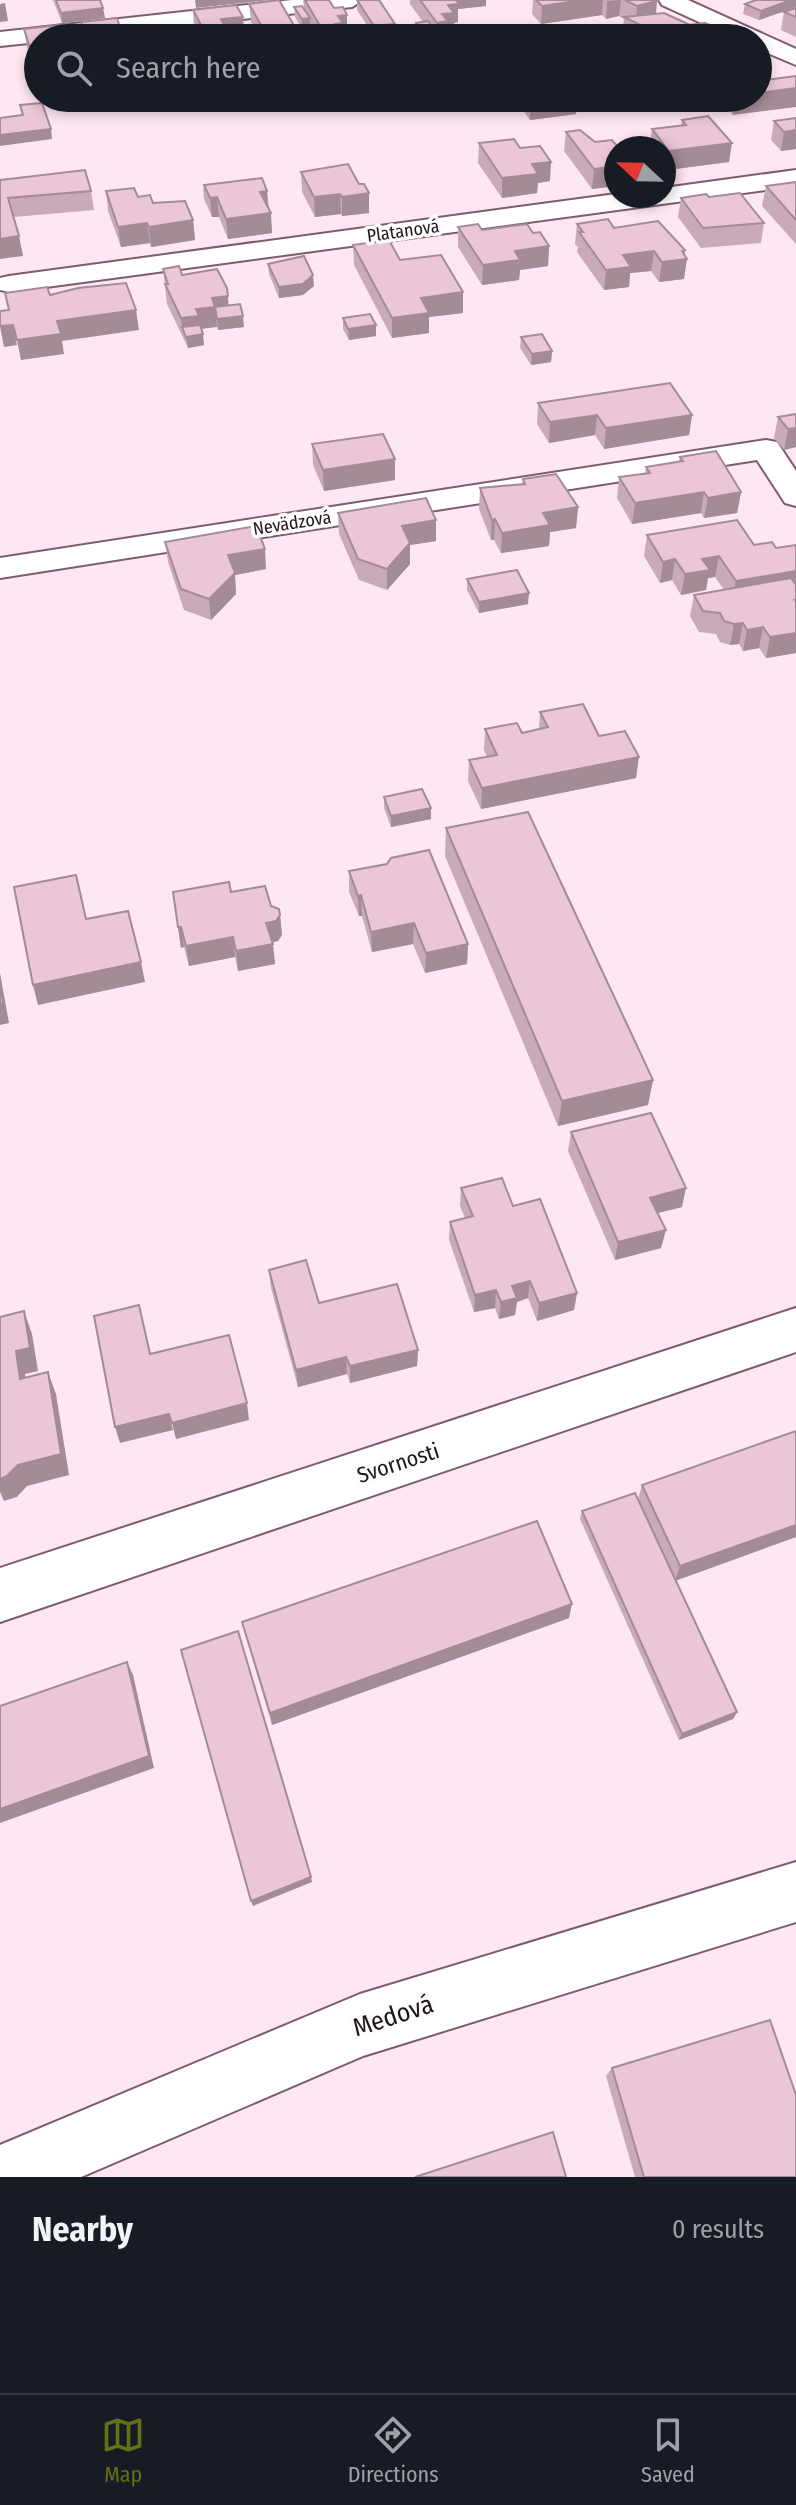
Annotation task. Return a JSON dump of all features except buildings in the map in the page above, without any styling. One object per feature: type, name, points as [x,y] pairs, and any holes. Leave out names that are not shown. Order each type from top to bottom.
[{"type":"street","points":[[135,24],[352,0]]},
{"type":"street","points":[[670,0],[722,24]]},
{"type":"street","points":[[0,39],[24,36]]},
{"type":"street","points":[[772,47],[796,58]]},
{"type":"street","name":"Platanová","points":[[9,284],[796,178]]},
{"type":"street","name":"Nevädzová","points":[[0,568],[766,449],[796,496]]},
{"type":"street","name":"Svornosti","points":[[0,1595],[796,1330]]},
{"type":"street","name":"Medová","points":[[3,2177],[360,2025],[796,1892]]}]
